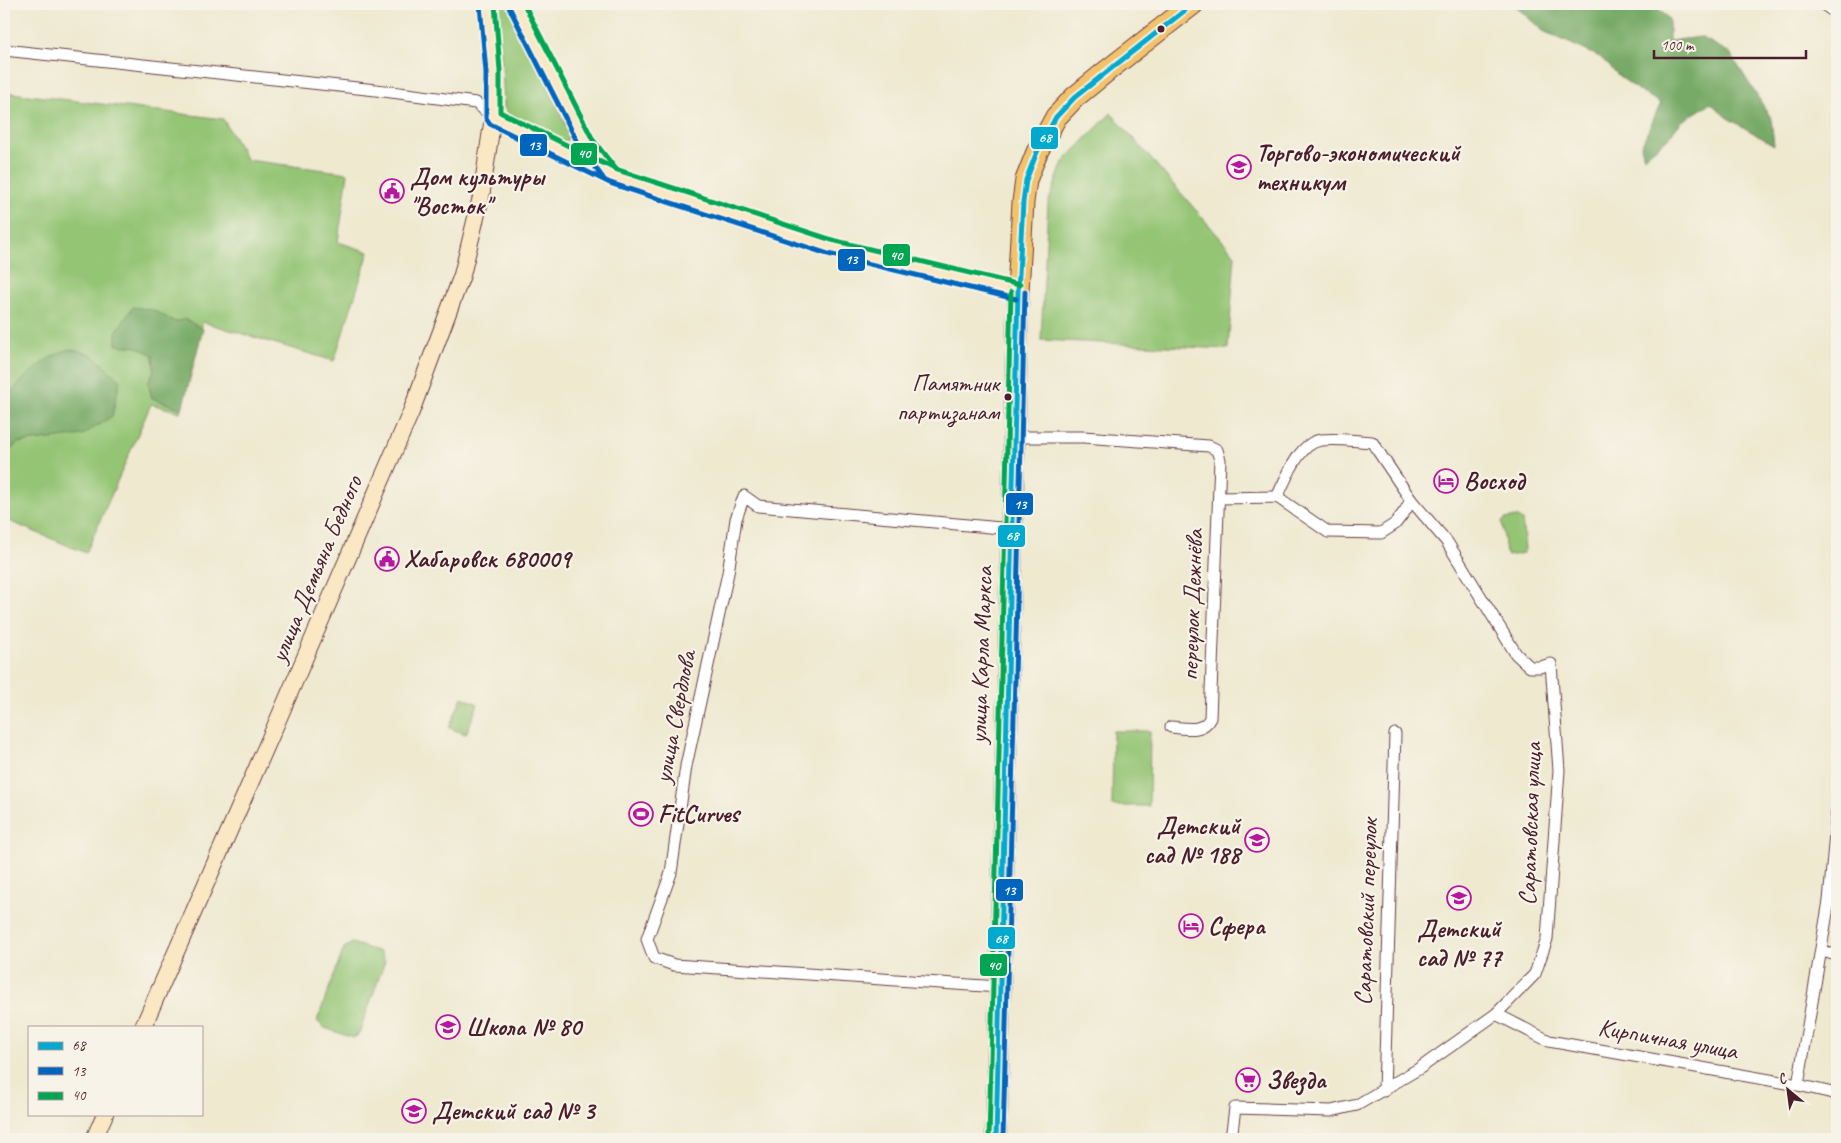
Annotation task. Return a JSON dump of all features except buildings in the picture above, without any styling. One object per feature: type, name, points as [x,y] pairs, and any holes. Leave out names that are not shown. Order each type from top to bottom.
[{"type":"highway","name":"улица Карла Маркса","points":[[996,1139],[1018,292],[1026,180],[1037,152],[1056,117],[1075,97],[1193,4]]},
{"type":"main road","name":"улица Демьяна Бедного","points":[[143,1026],[411,412],[462,274],[481,197],[493,117],[493,72],[487,4]]},
{"type":"main road","points":[[516,4],[587,144],[612,176]]},
{"type":"main road","points":[[493,117],[612,176],[830,247],[1018,292]]},
{"type":"main road","points":[[94,1139],[104,1116]]},
{"type":"street","points":[[1823,4],[1837,14]]},
{"type":"street","points":[[4,50],[376,90],[476,103],[493,117]]},
{"type":"street","name":"переулок Дежнёва","points":[[1014,437],[1083,437],[1209,446],[1217,450],[1220,460],[1210,718],[1207,724],[1201,728],[1171,728]]},
{"type":"street","points":[[1219,498],[1277,497],[1328,532],[1381,532],[1395,524],[1405,511],[1410,500],[1372,442],[1319,440],[1308,445],[1297,457],[1277,497]]},
{"type":"street","name":"улица Свердлова","points":[[999,988],[674,965],[654,958],[647,939],[671,873],[686,766],[728,573],[736,519],[744,496],[758,506],[1012,529]]},
{"type":"street","name":"Саратовская улица","points":[[1410,500],[1447,542],[1516,654],[1530,666],[1551,664],[1559,770],[1547,939],[1535,974],[1496,1014]]},
{"type":"street","name":"Саратовский переулок","points":[[1384,1091],[1395,734]]},
{"type":"street","points":[[1798,1086],[1830,901],[1837,811]]},
{"type":"street","points":[[1821,951],[1837,955]]},
{"type":"street","points":[[1231,1139],[1235,1108],[1331,1111],[1357,1105],[1384,1091],[1420,1068],[1496,1014]]},
{"type":"street","name":"Кирпичная улица","points":[[1496,1014],[1549,1041],[1837,1094]]},
{"type":"green space","points":[[494,4],[510,4],[569,132],[569,137],[566,141],[559,141],[509,116],[504,107],[502,64]]},
{"type":"green space","points":[[1513,4],[1654,4],[1669,19],[1669,41],[1701,37],[1730,53],[1771,118],[1774,145],[1726,117],[1711,103],[1682,121],[1667,139],[1644,157],[1641,146],[1661,103],[1641,92],[1619,76],[1600,57],[1543,31]]},
{"type":"green space","points":[[4,92],[223,119],[247,160],[348,173],[338,242],[369,252],[334,361],[203,322],[180,412],[151,404],[86,553],[4,519]]},
{"type":"green space","points":[[1111,113],[1235,255],[1228,349],[1041,340],[1048,203],[1063,162]]},
{"type":"green space","points":[[133,307],[153,310],[175,322],[185,319],[203,329],[182,409],[152,398],[148,383],[154,370],[153,355],[138,347],[116,345],[116,332]]},
{"type":"green space","points":[[70,349],[91,354],[120,380],[112,416],[83,435],[18,443],[4,456],[4,400],[42,363]]},
{"type":"green space","points":[[1518,517],[1522,520],[1525,549],[1523,553],[1508,556],[1502,522],[1505,519]]},
{"type":"green space","points":[[462,697],[478,704],[466,734],[449,728]]},
{"type":"green space","points":[[1113,731],[1150,731],[1149,806],[1112,806]]},
{"type":"green space","points":[[352,943],[380,952],[385,961],[360,1031],[353,1038],[325,1028],[317,1021],[344,948]]},
{"type":"transit line","name":"40","points":[[495,4],[500,71],[500,112],[615,169],[832,240],[1020,285]]},
{"type":"transit line","name":"40","points":[[524,4],[593,140],[615,168]]},
{"type":"transit line","name":"68","points":[[996,1139],[1018,292],[1026,180],[1037,152],[1056,117],[1075,97],[1193,4]]},
{"type":"transit line","name":"13","points":[[480,5],[486,72],[486,118],[490,124],[610,183],[828,254],[1016,299]]},
{"type":"transit line","name":"13","points":[[509,7],[580,147],[603,178]]},
{"type":"transit line","name":"40","points":[[989,1139],[1011,292]]},
{"type":"transit line","name":"13","points":[[1003,1139],[1025,292]]},
{"type":"place","name":"Торгово-экономический техникум","points":[[1239,167]]},
{"type":"place","name":"Дом культуры \"Восток\"","points":[[392,191]]},
{"type":"place","name":"Памятник партизанам","points":[[1008,397]]},
{"type":"place","name":"Восход","points":[[1446,481]]},
{"type":"place","name":"Хабаровск 680009","points":[[387,559]]},
{"type":"place","name":"FitCurves","points":[[641,814]]},
{"type":"place","name":"Детский сад № 188","points":[[1257,840]]},
{"type":"place","name":"Детский сад № 77","points":[[1459,898]]},
{"type":"place","name":"Сфера","points":[[1191,926]]},
{"type":"place","name":"Школа № 80","points":[[448,1027]]},
{"type":"place","name":"Звезда","points":[[1248,1080]]},
{"type":"place","name":"Детский сад № 3","points":[[414,1111]]}]
